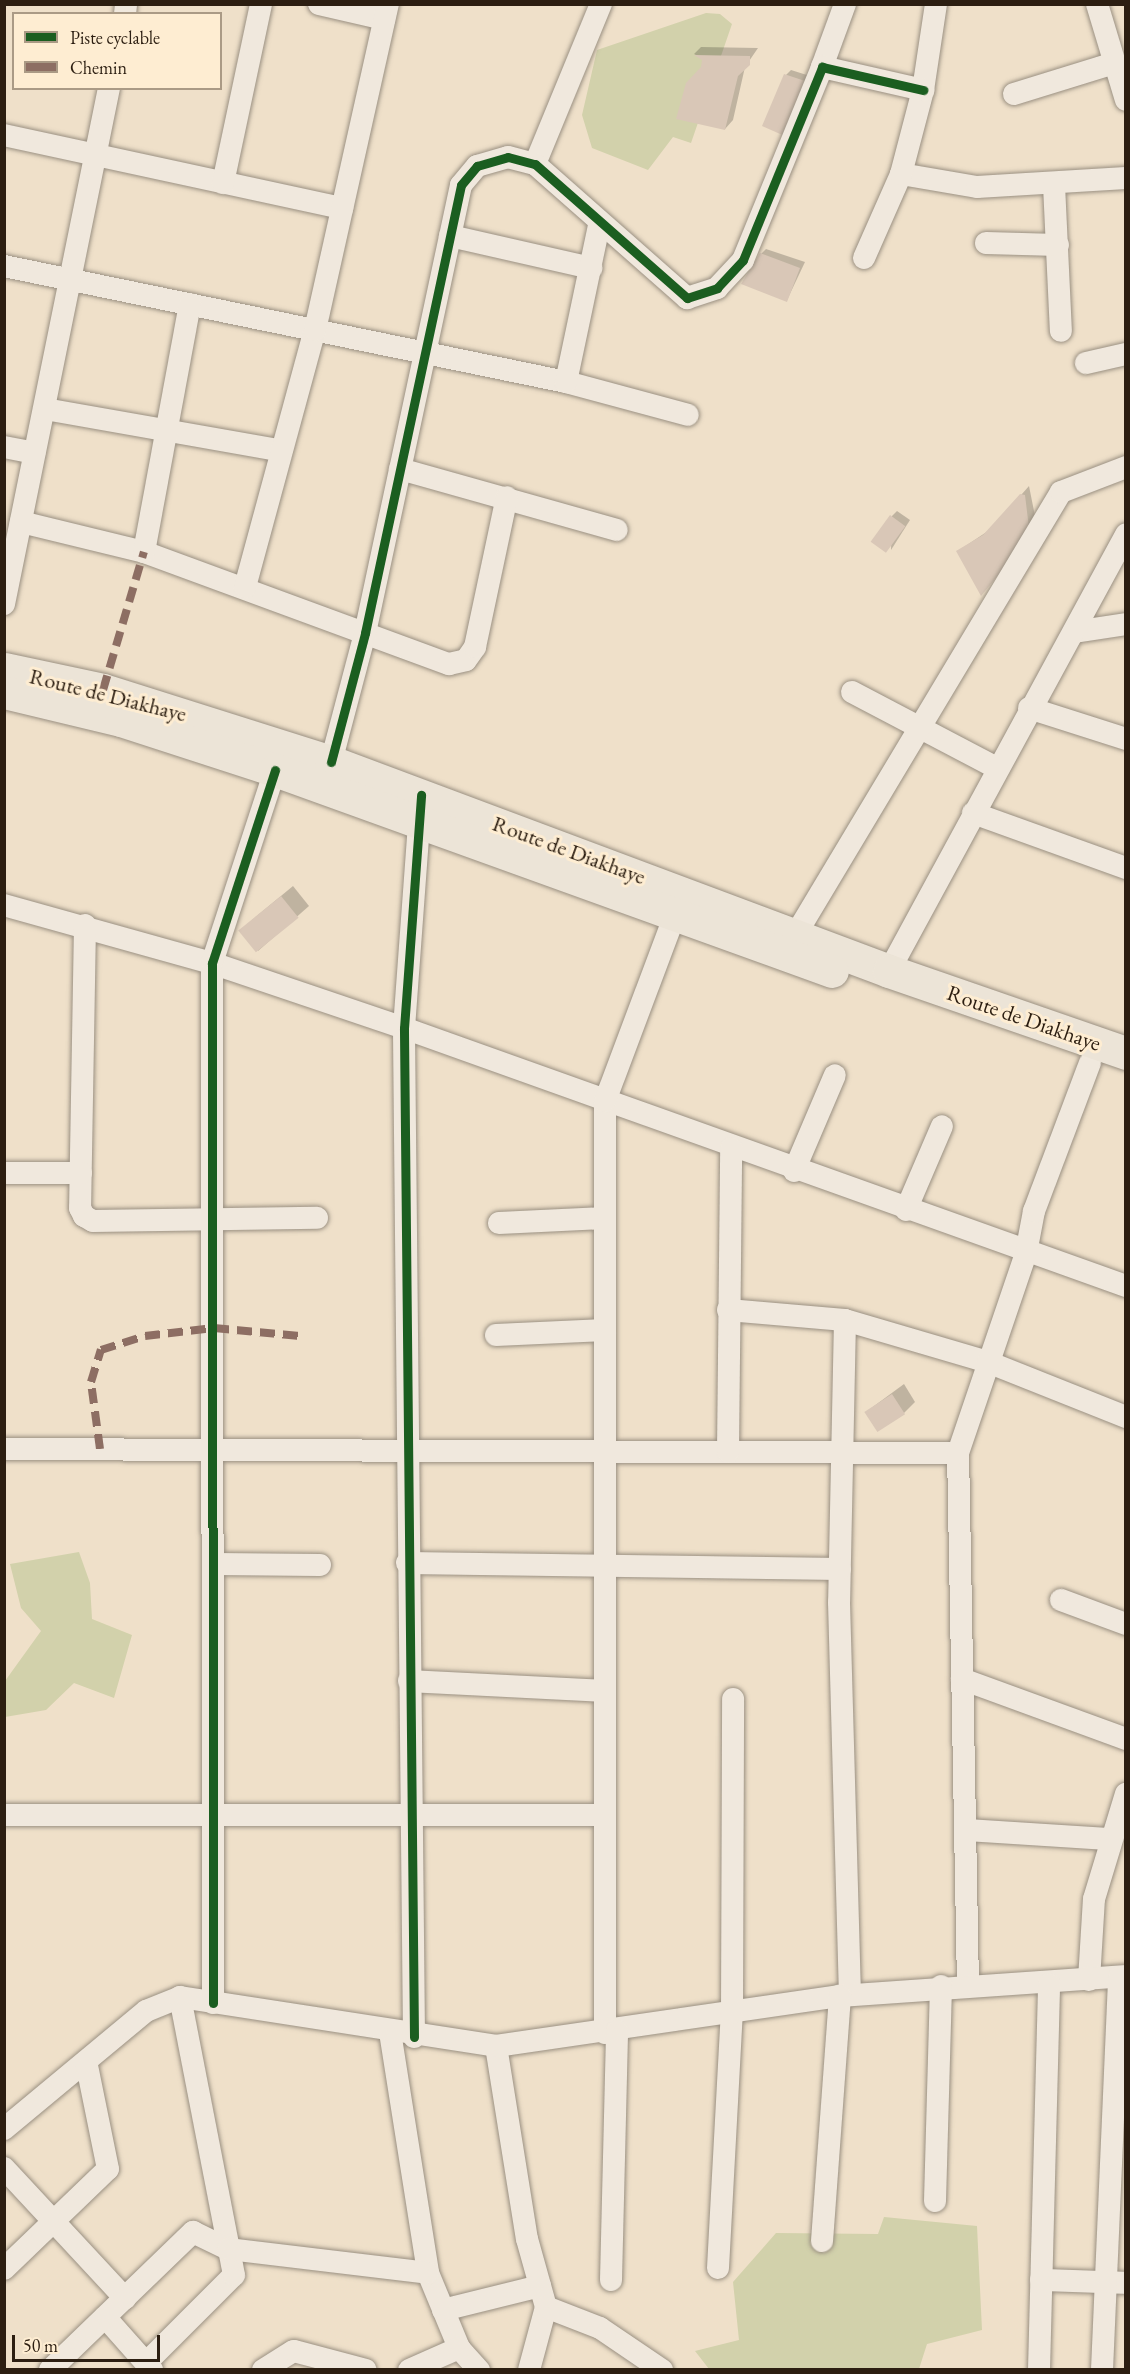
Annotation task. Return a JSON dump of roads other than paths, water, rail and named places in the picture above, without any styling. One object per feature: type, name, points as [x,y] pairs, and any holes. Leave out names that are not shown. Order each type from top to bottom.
[{"type":"main road","name":"Route de Diakhaye","points":[[4,669],[103,690],[331,762],[420,808],[675,915],[1125,1076]]},
{"type":"main road","name":"Route de Diakhaye","points":[[4,692],[121,720],[275,770],[420,808],[796,934],[889,971],[1125,1053]]},
{"type":"street","points":[[223,183],[261,4]]},
{"type":"street","points":[[245,587],[278,450],[315,330],[386,12],[319,4]]},
{"type":"street","points":[[535,164],[601,4]]},
{"type":"street","points":[[331,762],[365,633],[461,185],[477,166],[508,157],[535,164],[599,225],[687,298],[717,288],[743,261],[822,67],[845,4]]},
{"type":"street","points":[[864,258],[901,174],[923,90],[936,4]]},
{"type":"street","points":[[1097,4],[1125,100]]},
{"type":"street","points":[[1014,94],[1114,63]]},
{"type":"street","points":[[822,67],[923,90]]},
{"type":"street","points":[[4,604],[34,453],[73,279],[109,90]]},
{"type":"street","points":[[4,135],[342,208]]},
{"type":"street","points":[[901,174],[977,187],[1054,185],[1125,178]]},
{"type":"street","points":[[1054,185],[1061,331]]},
{"type":"street","points":[[566,382],[599,225]]},
{"type":"street","points":[[450,236],[591,268]]},
{"type":"street","points":[[986,243],[1058,245]]},
{"type":"street","points":[[4,266],[566,382],[688,415]]},
{"type":"street","points":[[144,552],[164,431],[190,304]]},
{"type":"street","points":[[1086,363],[1125,354]]},
{"type":"street","points":[[45,409],[278,450]]},
{"type":"street","points":[[4,447],[34,453]]},
{"type":"street","points":[[796,934],[916,730],[1061,492],[1125,468]]},
{"type":"street","points":[[400,469],[507,497],[618,530]]},
{"type":"street","points":[[21,522],[144,552],[245,587],[449,664],[466,660],[476,647],[507,497]]},
{"type":"street","points":[[889,971],[1125,534]]},
{"type":"street","points":[[1074,632],[1125,624]]},
{"type":"street","points":[[852,692],[916,730],[997,768]]},
{"type":"street","points":[[1029,708],[1125,739]]},
{"type":"street","points":[[213,2003],[215,1450],[212,963],[275,770]]},
{"type":"street","points":[[414,2037],[407,1563],[404,1028],[420,808]]},
{"type":"street","points":[[973,813],[1125,868]]},
{"type":"street","points":[[4,905],[85,925],[212,963],[404,1028],[794,1171],[1125,1286]]},
{"type":"street","points":[[610,2280],[611,2032],[605,1815],[605,1101],[675,915]]},
{"type":"street","points":[[85,925],[80,1208],[93,1221],[214,1216],[317,1218]]},
{"type":"street","points":[[968,1986],[958,1453],[1026,1253],[1034,1211],[1090,1064]]},
{"type":"street","points":[[794,1171],[835,1075]]},
{"type":"street","points":[[906,1210],[942,1126]]},
{"type":"street","points":[[729,1452],[728,1310],[731,1148]]},
{"type":"street","points":[[4,1173],[81,1173]]},
{"type":"street","points":[[499,1223],[605,1218]]},
{"type":"street","points":[[728,1310],[845,1320],[988,1362],[1125,1417]]},
{"type":"street","points":[[822,2241],[845,1995],[840,1569],[845,1320]]},
{"type":"street","points":[[496,1335],[605,1330]]},
{"type":"street","points":[[4,1449],[958,1453]]},
{"type":"street","points":[[407,1563],[840,1569]]},
{"type":"street","points":[[215,1564],[320,1565]]},
{"type":"street","points":[[1061,1600],[1125,1624]]},
{"type":"street","points":[[962,1679],[1125,1740]]},
{"type":"street","points":[[409,1681],[606,1691]]},
{"type":"street","points":[[718,2268],[732,2013],[733,1699]]},
{"type":"street","points":[[1089,1980],[1094,1899],[1109,1839],[1125,1794]]},
{"type":"street","points":[[4,1815],[605,1815]]},
{"type":"street","points":[[966,1830],[1109,1839]]},
{"type":"street","points":[[4,2129],[146,2011],[180,1997],[414,2037],[496,2046],[611,2032],[845,1995],[941,1986],[1049,1984],[1122,1976],[1115,2283],[1102,2370]]},
{"type":"street","points":[[1039,2370],[1049,1984]]},
{"type":"street","points":[[935,2201],[941,1986]]},
{"type":"street","points":[[105,2318],[149,2366],[232,2281],[228,2249],[180,1997]]},
{"type":"street","points":[[390,2032],[428,2273],[459,2348],[479,2370]]},
{"type":"street","points":[[496,2046],[543,2296],[529,2370]]},
{"type":"street","points":[[4,2269],[108,2169],[86,2061]]},
{"type":"street","points":[[4,2168],[125,2298]]},
{"type":"street","points":[[50,2370],[193,2232],[228,2249],[428,2273]]},
{"type":"street","points":[[1041,2280],[1115,2283]]},
{"type":"street","points":[[443,2310],[543,2296],[600,2328],[652,2366]]},
{"type":"street","points":[[409,2370],[459,2348]]},
{"type":"street","points":[[263,2370],[294,2351],[366,2370]]}]
